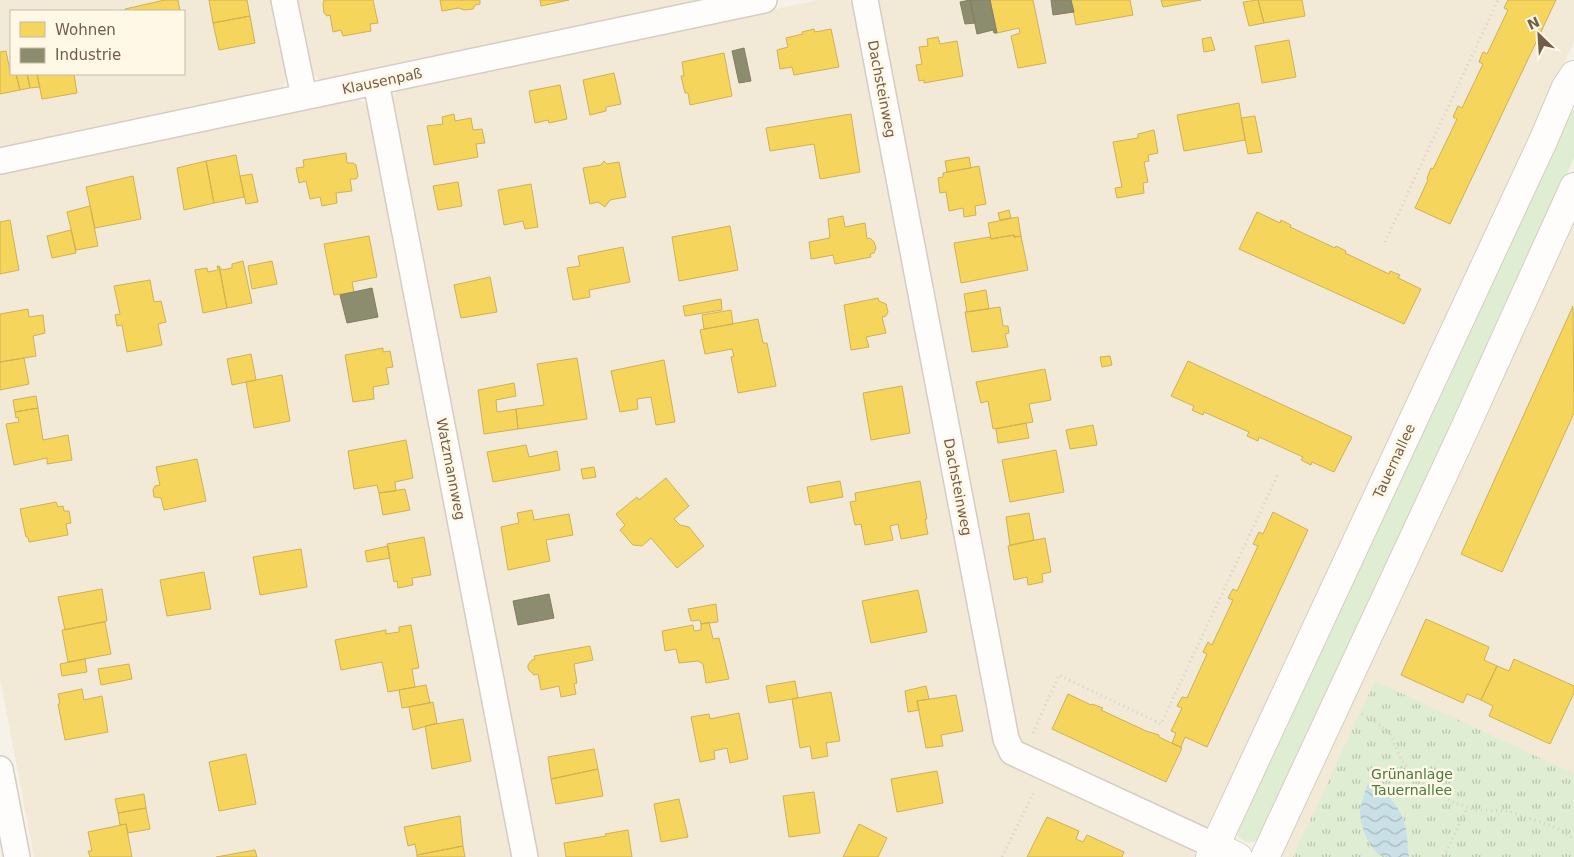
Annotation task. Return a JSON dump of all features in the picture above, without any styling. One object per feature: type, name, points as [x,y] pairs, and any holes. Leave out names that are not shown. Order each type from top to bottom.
[{"type":"street","points":[[284,0],[304,97]]},
{"type":"street","name":"Klausenpaß","points":[[0,161],[764,0]]},
{"type":"street","name":"Dachsteinweg","points":[[865,0],[1006,739],[1012,752],[1221,854]]},
{"type":"street","name":"Tauernallee","points":[[1221,854],[1566,87],[1574,75]]},
{"type":"street","name":"Watzmannweg","points":[[376,82],[525,857]]},
{"type":"street","points":[[1265,857],[1460,439],[1574,187]]},
{"type":"street","points":[[0,768],[17,857]]},
{"type":"path","points":[[1385,242],[1498,0]]},
{"type":"path","points":[[1031,736],[1059,674],[1161,724],[1279,472]]},
{"type":"path","points":[[1360,714],[1373,720],[1390,733],[1401,760],[1419,780],[1454,803],[1476,810],[1508,811],[1555,827],[1574,839]]},
{"type":"path","points":[[1002,857],[1035,789]]},
{"type":"path","points":[[1444,857],[1467,808]]},
{"type":"shaded area","points":[[0,0],[273,0],[288,76],[282,88],[276,91],[0,150]]},
{"type":"shaded area","points":[[294,0],[708,0],[326,81],[309,73]]},
{"type":"shaded area","points":[[819,0],[849,0],[853,4],[997,746],[1185,845],[1196,855],[1195,857],[534,857],[391,100],[397,91],[403,88]]},
{"type":"shaded area","points":[[877,0],[1574,0],[1574,42],[1208,828],[1195,826],[1027,749],[1018,740]]},
{"type":"shaded area","points":[[354,98],[369,106],[514,857],[34,857],[0,678],[0,173]]},
{"type":"shaded area","points":[[1574,218],[1574,857],[1278,857]]},
{"type":"green space","points":[[1574,110],[1574,158],[1259,839],[1253,842],[1242,840],[1237,835],[1237,828],[1567,115]]},
{"type":"green space","name":"Grünanlage Tauernallee","points":[[1375,681],[1574,774],[1574,857],[1293,857]]},
{"type":"water","points":[[1375,782],[1402,815],[1406,829],[1409,857],[1382,856],[1374,849],[1366,837],[1360,812],[1367,785]]},
{"type":"building: Wohnen","points":[[165,0],[178,0],[180,10],[125,10]]},
{"type":"building: Wohnen","points":[[209,0],[247,0],[250,16],[213,23]]},
{"type":"building: Wohnen","points":[[324,0],[373,0],[378,23],[370,24],[371,31],[343,36],[341,30],[333,32],[330,15],[327,16],[324,13]]},
{"type":"building: Wohnen","points":[[440,0],[480,0],[480,4],[475,5],[473,9],[464,10],[459,8],[442,11]]},
{"type":"building: Wohnen","points":[[540,0],[569,0],[541,6]]},
{"type":"building: Wohnen","points":[[990,0],[1033,0],[1046,63],[1018,68],[1011,36],[1020,33],[1019,28],[997,33]]},
{"type":"building: Wohnen","points":[[1071,0],[1130,0],[1133,15],[1076,25]]},
{"type":"building: Wohnen","points":[[1161,0],[1201,0],[1163,7]]},
{"type":"building: Wohnen","points":[[1258,0],[1264,23],[1249,26],[1243,2]]},
{"type":"building: Wohnen","points":[[1258,0],[1302,0],[1305,16],[1264,23]]},
{"type":"building: Wohnen","points":[[1508,0],[1556,0],[1450,224],[1415,208],[1428,180],[1431,168],[1433,169],[1457,119],[1453,117],[1458,106],[1462,108],[1483,64],[1479,62],[1483,52],[1487,54],[1508,10],[1504,8]]},
{"type":"building: Wohnen","points":[[250,16],[255,43],[219,50],[213,23]]},
{"type":"building: Wohnen","points":[[814,29],[815,32],[831,29],[839,67],[794,75],[792,67],[780,69],[777,50],[788,47],[786,38]]},
{"type":"building: Wohnen","points":[[938,37],[940,44],[957,41],[963,76],[924,83],[924,80],[919,81],[916,65],[922,64],[919,47],[928,46],[927,39]]},
{"type":"building: Wohnen","points":[[1211,37],[1215,50],[1204,52],[1202,39]]},
{"type":"building: Wohnen","points":[[1289,40],[1296,77],[1262,83],[1255,46]]},
{"type":"building: Wohnen","points":[[6,51],[10,75],[16,75],[20,90],[0,94],[0,52]]},
{"type":"building: Wohnen","points":[[724,53],[732,96],[690,105],[688,93],[685,93],[681,76],[684,76],[682,62]]},
{"type":"building: Wohnen","points":[[614,73],[621,104],[606,107],[606,111],[590,115],[583,80]]},
{"type":"building: Wohnen","points":[[16,75],[27,75],[30,88],[20,90]]},
{"type":"building: Wohnen","points":[[27,75],[37,75],[40,87],[30,88]]},
{"type":"building: Wohnen","points":[[37,75],[74,75],[77,93],[42,99]]},
{"type":"building: Wohnen","points":[[560,85],[567,119],[549,123],[548,120],[535,123],[529,91]]},
{"type":"building: Wohnen","points":[[1239,103],[1245,140],[1184,151],[1177,115]]},
{"type":"building: Wohnen","points":[[454,114],[455,121],[471,118],[473,130],[482,129],[485,143],[476,144],[478,157],[434,165],[427,126],[443,124],[442,117]]},
{"type":"building: Wohnen","points":[[851,114],[860,172],[820,179],[814,144],[770,151],[766,128]]},
{"type":"building: Wohnen","points":[[1255,116],[1262,152],[1248,154],[1241,118]]},
{"type":"building: Wohnen","points":[[1154,130],[1158,153],[1148,155],[1149,161],[1144,162],[1148,182],[1143,183],[1144,193],[1117,198],[1115,188],[1122,187],[1113,142],[1138,138],[1138,134]]},
{"type":"building: Wohnen","points":[[346,153],[347,163],[356,165],[358,176],[356,179],[350,179],[352,191],[336,193],[337,203],[322,206],[320,197],[310,199],[306,181],[299,183],[296,168],[304,167],[303,160]]},
{"type":"building: Wohnen","points":[[236,155],[244,197],[214,203],[206,161]]},
{"type":"building: Wohnen","points":[[969,157],[971,168],[947,172],[945,161]]},
{"type":"building: Wohnen","points":[[206,161],[214,203],[184,210],[177,168]]},
{"type":"building: Wohnen","points":[[604,161],[607,164],[619,162],[626,197],[610,200],[605,207],[598,202],[590,204],[583,168],[601,165]]},
{"type":"building: Wohnen","points":[[979,166],[986,204],[975,206],[976,215],[964,217],[963,208],[949,211],[946,192],[940,193],[938,178],[943,177],[943,173]]},
{"type":"building: Wohnen","points":[[252,174],[258,202],[246,204],[240,176]]},
{"type":"building: Wohnen","points":[[133,176],[141,219],[95,228],[86,187]]},
{"type":"building: Wohnen","points":[[458,182],[462,206],[438,210],[433,186]]},
{"type":"building: Wohnen","points":[[531,184],[538,227],[525,229],[523,221],[504,225],[498,190]]},
{"type":"building: Wohnen","points":[[90,206],[98,246],[76,250],[67,212]]},
{"type":"building: Wohnen","points":[[1009,210],[1011,218],[1000,220],[998,213]]},
{"type":"building: Wohnen","points":[[1257,212],[1280,223],[1281,220],[1291,225],[1290,227],[1335,248],[1336,246],[1346,251],[1345,253],[1389,274],[1390,271],[1400,275],[1398,278],[1421,289],[1404,324],[1239,249]]},
{"type":"building: Wohnen","points":[[843,216],[845,227],[865,223],[867,239],[870,238],[874,242],[876,248],[874,253],[870,254],[871,257],[835,264],[833,255],[811,259],[809,242],[830,238],[828,219]]},
{"type":"building: Wohnen","points":[[1018,217],[1021,236],[1014,237],[1014,235],[991,239],[988,223]]},
{"type":"building: Wohnen","points":[[10,220],[19,270],[0,274],[0,222]]},
{"type":"building: Wohnen","points":[[730,226],[738,270],[679,281],[672,237]]},
{"type":"building: Wohnen","points":[[71,230],[76,253],[52,258],[47,236]]},
{"type":"building: Wohnen","points":[[1014,235],[1014,237],[1021,236],[1028,270],[961,283],[954,243]]},
{"type":"building: Wohnen","points":[[369,236],[377,277],[352,282],[354,292],[334,295],[324,244]]},
{"type":"building: Wohnen","points":[[623,247],[630,282],[589,290],[590,297],[573,300],[567,268],[580,266],[578,256]]},
{"type":"building: Wohnen","points":[[243,261],[252,303],[227,308],[219,266],[222,270],[232,268],[232,264]]},
{"type":"building: Wohnen","points":[[272,261],[277,284],[252,289],[248,266]]},
{"type":"building: Wohnen","points":[[217,266],[219,266],[227,308],[203,313],[195,270],[207,268],[208,272],[218,270]]},
{"type":"building: Wohnen","points":[[490,277],[497,312],[461,318],[454,285]]},
{"type":"building: Wohnen","points":[[150,280],[154,302],[161,301],[166,322],[158,324],[162,345],[127,352],[122,325],[117,326],[115,315],[120,314],[114,286]]},
{"type":"building: Wohnen","points":[[986,290],[989,309],[967,312],[964,294]]},
{"type":"building: Wohnen","points":[[878,298],[879,301],[886,304],[888,312],[886,316],[882,317],[886,333],[866,337],[869,347],[851,350],[844,305]]},
{"type":"building: Wohnen","points":[[721,299],[722,310],[685,316],[683,306]]},
{"type":"building: Wohnen","points":[[1573,306],[1574,413],[1502,572],[1461,554]]},
{"type":"building: Wohnen","points":[[1000,307],[1003,326],[1008,326],[1009,333],[1005,334],[1008,347],[972,352],[965,312]]},
{"type":"building: Wohnen","points":[[28,309],[29,317],[43,315],[45,333],[33,336],[36,356],[0,362],[0,314]]},
{"type":"building: Wohnen","points":[[731,310],[733,324],[704,329],[702,315]]},
{"type":"building: Wohnen","points":[[758,319],[763,343],[767,343],[776,386],[738,393],[731,357],[734,356],[732,349],[705,354],[700,330]]},
{"type":"building: Wohnen","points":[[383,348],[383,352],[390,351],[393,367],[386,368],[389,384],[373,387],[374,399],[353,402],[345,355]]},
{"type":"building: Wohnen","points":[[251,354],[256,380],[232,385],[227,359]]},
{"type":"building: Wohnen","points":[[1110,356],[1112,365],[1102,367],[1100,357]]},
{"type":"building: Wohnen","points":[[24,358],[29,384],[0,390],[0,362]]},
{"type":"building: Wohnen","points":[[577,358],[587,419],[518,429],[516,409],[544,405],[537,364]]},
{"type":"building: Wohnen","points":[[664,360],[675,422],[656,425],[651,397],[637,399],[638,409],[620,412],[611,371]]},
{"type":"building: Wohnen","points":[[1188,361],[1352,437],[1334,472],[1312,462],[1311,465],[1301,460],[1303,457],[1259,437],[1258,441],[1247,436],[1249,432],[1204,412],[1203,415],[1192,410],[1194,406],[1171,396]]},
{"type":"building: Wohnen","points":[[1045,369],[1051,400],[1029,404],[1033,422],[993,429],[988,401],[981,403],[976,382]]},
{"type":"building: Wohnen","points":[[282,375],[290,421],[254,428],[246,382]]},
{"type":"building: Wohnen","points":[[514,383],[516,396],[496,400],[497,412],[516,409],[518,429],[484,434],[478,390]]},
{"type":"building: Wohnen","points":[[902,386],[910,433],[871,440],[863,393]]},
{"type":"building: Wohnen","points":[[36,396],[38,408],[15,412],[13,400]]},
{"type":"building: Wohnen","points":[[38,408],[43,440],[68,435],[72,460],[47,464],[47,458],[14,465],[6,424],[19,422],[15,412]]},
{"type":"building: Wohnen","points":[[1026,423],[1029,438],[998,443],[996,429]]},
{"type":"building: Wohnen","points":[[1093,425],[1097,445],[1070,449],[1066,430]]},
{"type":"building: Wohnen","points":[[406,440],[413,478],[395,482],[396,491],[379,493],[377,485],[354,489],[348,451]]},
{"type":"building: Wohnen","points":[[526,445],[529,457],[557,451],[560,470],[493,482],[487,452]]},
{"type":"building: Wohnen","points":[[1056,450],[1064,492],[1010,502],[1002,460]]},
{"type":"building: Wohnen","points":[[197,459],[206,501],[164,510],[161,498],[154,497],[153,490],[155,486],[160,485],[156,467]]},
{"type":"building: Wohnen","points":[[594,467],[596,477],[583,479],[581,469]]},
{"type":"building: Wohnen","points":[[666,478],[689,506],[674,519],[680,525],[689,527],[704,546],[677,568],[651,538],[642,546],[633,545],[620,530],[625,525],[616,514],[637,497],[639,500]]},
{"type":"building: Wohnen","points":[[840,481],[843,497],[810,503],[807,487]]},
{"type":"building: Wohnen","points":[[920,481],[928,534],[901,539],[898,524],[890,526],[893,540],[865,545],[861,524],[855,525],[850,502],[856,501],[855,493]]},
{"type":"building: Wohnen","points":[[405,489],[410,510],[383,515],[379,493]]},
{"type":"building: Wohnen","points":[[56,502],[58,507],[63,506],[64,511],[69,511],[71,523],[66,524],[68,535],[29,542],[28,537],[26,537],[20,509]]},
{"type":"building: Wohnen","points":[[532,510],[534,520],[569,514],[573,535],[546,540],[550,561],[508,570],[501,527],[519,523],[517,513]]},
{"type":"building: Wohnen","points":[[1273,512],[1308,530],[1207,747],[1185,737],[1181,747],[1172,743],[1176,733],[1171,731],[1182,708],[1177,706],[1182,697],[1187,698],[1207,654],[1203,652],[1208,642],[1212,645],[1233,600],[1228,598],[1233,589],[1237,591],[1258,546],[1253,544],[1259,532],[1263,534]]},
{"type":"building: Wohnen","points":[[1029,513],[1034,540],[1010,545],[1006,517]]},
{"type":"building: Wohnen","points":[[424,537],[431,575],[412,578],[413,585],[398,588],[397,581],[394,582],[387,544]]},
{"type":"building: Wohnen","points":[[1045,538],[1051,572],[1042,574],[1043,582],[1028,585],[1027,577],[1014,580],[1008,546]]},
{"type":"building: Wohnen","points":[[388,546],[390,558],[367,562],[365,551]]},
{"type":"building: Wohnen","points":[[301,549],[307,587],[260,595],[253,557]]},
{"type":"building: Wohnen","points":[[204,572],[211,609],[167,616],[160,580]]},
{"type":"building: Wohnen","points":[[102,589],[107,621],[65,630],[58,597]]},
{"type":"building: Wohnen","points":[[918,590],[927,632],[871,643],[862,601]]},
{"type":"building: Wohnen","points":[[716,604],[718,622],[701,624],[700,620],[691,621],[688,609]]},
{"type":"building: Wohnen","points":[[1426,619],[1489,647],[1484,660],[1497,666],[1481,700],[1467,694],[1463,703],[1401,675]]},
{"type":"building: Wohnen","points":[[105,622],[111,654],[68,662],[62,630]]},
{"type":"building: Wohnen","points":[[709,622],[713,639],[719,638],[729,679],[706,683],[703,664],[698,661],[679,663],[676,649],[665,651],[662,631],[693,625],[694,631],[701,630],[701,624]]},
{"type":"building: Wohnen","points":[[411,625],[419,668],[412,669],[415,687],[388,692],[382,662],[341,670],[335,640],[386,630],[386,634],[399,632],[399,627]]},
{"type":"building: Wohnen","points":[[590,646],[593,660],[574,664],[577,683],[574,684],[576,694],[561,697],[559,686],[541,690],[538,674],[534,675],[528,669],[528,665],[535,659],[534,656]]},
{"type":"building: Wohnen","points":[[85,659],[87,672],[62,676],[60,664]]},
{"type":"building: Wohnen","points":[[1514,659],[1574,686],[1574,693],[1550,744],[1489,716],[1493,706],[1481,700],[1497,666],[1509,671]]},
{"type":"building: Wohnen","points":[[129,664],[132,679],[101,685],[98,669]]},
{"type":"building: Wohnen","points":[[795,681],[798,698],[769,703],[766,686]]},
{"type":"building: Wohnen","points":[[426,685],[430,703],[402,708],[399,690]]},
{"type":"building: Wohnen","points":[[926,686],[929,699],[917,701],[919,710],[908,712],[905,691]]},
{"type":"building: Wohnen","points":[[82,689],[84,700],[102,696],[108,732],[65,740],[58,704],[60,704],[58,694]]},
{"type":"building: Wohnen","points":[[831,692],[840,741],[826,743],[828,756],[812,759],[810,746],[800,748],[792,699]]},
{"type":"building: Wohnen","points":[[1068,694],[1091,705],[1103,708],[1101,710],[1159,735],[1159,737],[1182,748],[1166,782],[1052,729]]},
{"type":"building: Wohnen","points":[[956,695],[963,731],[941,735],[943,746],[926,748],[917,701]]},
{"type":"building: Wohnen","points":[[433,702],[437,723],[413,730],[409,707]]},
{"type":"building: Wohnen","points":[[739,713],[748,759],[730,763],[727,748],[714,751],[715,759],[700,762],[691,717],[709,714],[710,719]]},
{"type":"building: Wohnen","points":[[463,719],[471,761],[432,769],[425,726]]},
{"type":"building: Wohnen","points":[[594,749],[598,769],[551,779],[548,757]]},
{"type":"building: Wohnen","points":[[246,754],[256,804],[219,811],[209,762]]},
{"type":"building: Wohnen","points":[[598,769],[603,796],[556,804],[551,779]]},
{"type":"building: Wohnen","points":[[937,771],[943,803],[897,812],[891,779]]},
{"type":"building: Wohnen","points":[[814,792],[820,833],[789,837],[783,796]]},
{"type":"building: Wohnen","points":[[144,794],[146,808],[118,813],[115,799]]},
{"type":"building: Wohnen","points":[[679,799],[688,837],[661,842],[654,804]]},
{"type":"building: Wohnen","points":[[146,808],[150,829],[128,833],[126,824],[120,825],[118,813]]},
{"type":"building: Wohnen","points":[[460,816],[463,846],[417,855],[415,844],[408,846],[404,827]]},
{"type":"building: Wohnen","points":[[1047,817],[1079,831],[1076,839],[1083,842],[1087,835],[1124,852],[1122,857],[1027,857]]},
{"type":"building: Wohnen","points":[[126,824],[132,857],[90,857],[88,851],[92,851],[88,832]]},
{"type":"building: Wohnen","points":[[859,824],[887,838],[878,857],[843,857]]},
{"type":"building: Wohnen","points":[[628,830],[632,857],[566,857],[564,843],[606,836],[605,834]]},
{"type":"building: Wohnen","points":[[463,846],[465,857],[417,857],[417,855]]},
{"type":"building: Wohnen","points":[[255,850],[257,857],[216,857]]},
{"type":"building: Industrie","points":[[970,0],[975,23],[965,24],[960,2]]},
{"type":"building: Industrie","points":[[970,0],[990,0],[997,33],[994,33],[993,30],[977,34]]},
{"type":"building: Industrie","points":[[1051,0],[1071,0],[1074,12],[1053,15]]},
{"type":"building: Industrie","points":[[744,48],[751,81],[739,83],[732,51]]},
{"type":"building: Industrie","points":[[372,288],[378,317],[347,323],[340,295]]},
{"type":"building: Industrie","points":[[549,594],[554,618],[518,625],[513,601]]}]
